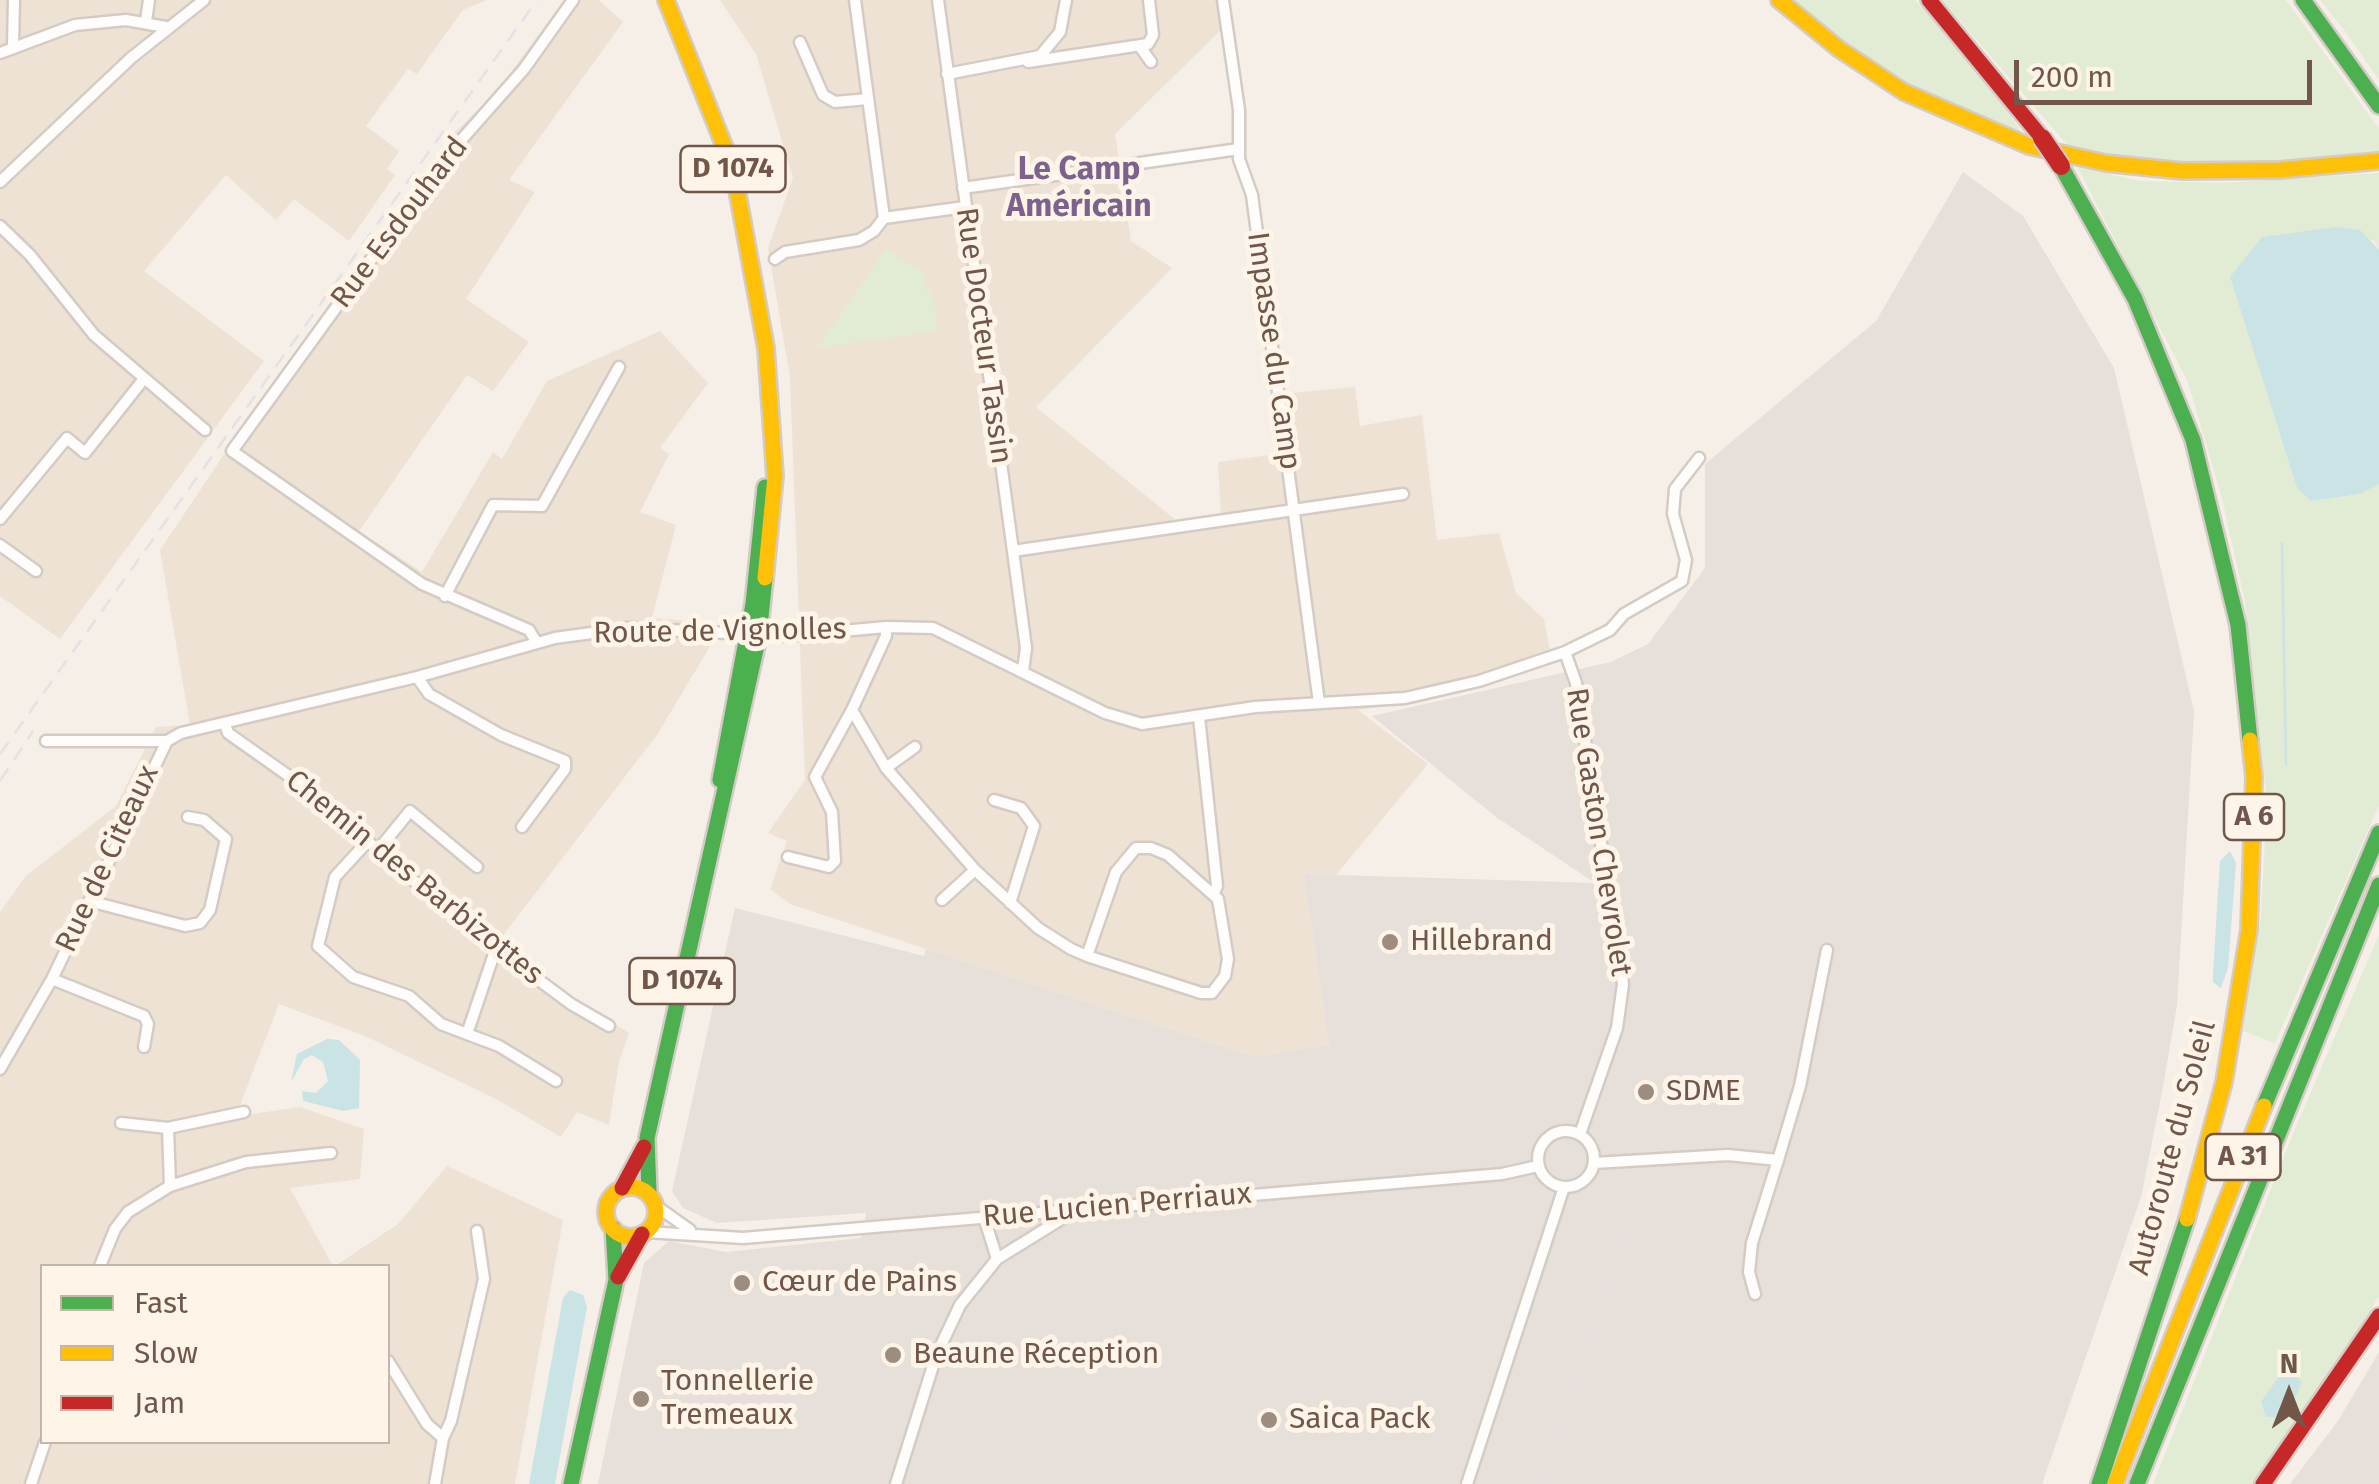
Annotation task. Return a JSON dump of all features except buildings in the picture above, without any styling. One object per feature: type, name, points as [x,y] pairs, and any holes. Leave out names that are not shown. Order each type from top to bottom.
[{"type":"main road","name":"D 1074","points":[[622,1188],[647,1138],[716,824],[774,515],[764,332],[733,168],[666,0]]},
{"type":"main road","points":[[1780,0],[1838,50],[1904,92],[1974,126],[2029,146],[2105,163],[2163,170],[2280,170],[2379,160]]},
{"type":"main road","name":"Autoroute du Soleil","points":[[1929,0],[2042,138],[2136,298],[2193,440],[2215,513],[2238,625],[2254,777],[2251,911],[2224,1082],[2189,1212],[2098,1484]]},
{"type":"main road","points":[[2303,0],[2379,106]]},
{"type":"main road","name":"A 31","points":[[2115,1484],[2249,1142],[2379,833]]},
{"type":"main road","name":"A 31","points":[[2137,1484],[2379,885]]},
{"type":"main road","name":"D 1074","points":[[647,1138],[652,1199]]},
{"type":"main road","points":[[572,1484],[616,1280],[613,1228],[606,1208],[622,1188],[652,1199],[655,1220],[616,1280]]},
{"type":"main road","points":[[613,1228],[626,1236],[644,1233]]},
{"type":"main road","points":[[2263,1484],[2379,1316]]},
{"type":"street","points":[[13,46],[14,0]]},
{"type":"street","points":[[146,21],[150,0]]},
{"type":"street","points":[[0,182],[166,27],[204,0]]},
{"type":"street","name":"Rue Esdouhard","points":[[445,596],[232,451],[440,163],[524,69],[573,0]]},
{"type":"street","points":[[855,0],[884,218]]},
{"type":"street","name":"Rue Docteur Tassin","points":[[938,0],[1026,648],[1023,671]]},
{"type":"street","points":[[1028,62],[1054,41],[1064,24],[1066,0]]},
{"type":"street","points":[[947,74],[1141,48],[1153,36],[1150,0]]},
{"type":"street","name":"Impasse du Camp","points":[[1223,0],[1239,110],[1239,149],[1252,195],[1319,703]]},
{"type":"street","points":[[0,53],[75,25],[146,21],[166,27]]},
{"type":"street","points":[[800,42],[823,94],[835,102],[868,99]]},
{"type":"street","points":[[1141,48],[1151,62]]},
{"type":"street","points":[[962,188],[1239,149]]},
{"type":"street","points":[[776,260],[785,252],[859,240],[874,231],[884,218],[965,206]]},
{"type":"street","points":[[0,226],[30,255],[94,334],[206,430]]},
{"type":"street","points":[[538,643],[528,630],[445,596],[486,511],[500,502],[542,506],[619,367]]},
{"type":"street","points":[[0,520],[67,438],[85,453],[144,380]]},
{"type":"street","name":"Route de Vignolles","points":[[46,740],[167,740],[180,733],[417,678],[538,643],[628,628],[754,636],[922,626],[946,632],[1105,713],[1142,724],[1424,694],[1562,653],[1610,630],[1624,614],[1682,581],[1686,560],[1673,514],[1675,490],[1699,458]]},
{"type":"street","points":[[1013,551],[1402,494]]},
{"type":"street","points":[[0,546],[36,571]]},
{"type":"street","points":[[788,857],[829,867],[836,861],[832,812],[814,777],[852,710],[886,636],[886,627]]},
{"type":"street","name":"Rue Gaston Chevrolet","points":[[1562,653],[1576,682],[1623,984],[1616,1028],[1580,1134]]},
{"type":"street","points":[[417,678],[430,694],[501,735],[564,761],[565,769],[522,826]]},
{"type":"street","points":[[852,710],[886,768],[975,870],[1038,928],[1087,956],[1212,993],[1227,968],[1222,914],[1214,893],[1168,856],[1151,848],[1136,848],[1116,872],[1087,956]]},
{"type":"street","points":[[1199,717],[1217,886],[1214,893]]},
{"type":"street","name":"Chemin des Barbizottes","points":[[225,724],[228,733],[303,786],[496,948],[571,1004],[609,1026]]},
{"type":"street","name":"Rue de Citeaux","points":[[0,1070],[52,979],[167,740]]},
{"type":"street","points":[[886,768],[915,746]]},
{"type":"street","points":[[994,800],[1020,808],[1034,826],[1010,903]]},
{"type":"street","points":[[379,850],[410,811],[477,867]]},
{"type":"street","points":[[89,901],[185,926],[200,923],[210,910],[226,844],[221,832],[204,820],[188,817]]},
{"type":"street","points":[[368,841],[335,878],[318,946],[353,977],[409,996],[441,1024],[500,1046],[556,1081]]},
{"type":"street","points":[[942,900],[975,870]]},
{"type":"street","points":[[467,1034],[496,948]]},
{"type":"street","points":[[1756,1294],[1749,1272],[1752,1242],[1800,1086],[1826,950]]},
{"type":"street","name":"Rue de Citeaux","points":[[52,979],[144,1016],[148,1024],[144,1047]]},
{"type":"street","points":[[121,1122],[168,1128],[244,1112]]},
{"type":"street","points":[[168,1128],[170,1186]]},
{"type":"street","points":[[1561,1130],[1580,1134],[1592,1146],[1594,1162],[1580,1183],[1564,1187],[1548,1181],[1538,1166],[1544,1139],[1561,1130]]},
{"type":"street","points":[[101,1264],[115,1229],[128,1212],[170,1186],[246,1162],[331,1153]]},
{"type":"street","points":[[1594,1162],[1728,1155],[1778,1160]]},
{"type":"street","name":"Rue Lucien Perriaux","points":[[644,1233],[743,1238],[1502,1174],[1538,1166]]},
{"type":"street","points":[[1467,1484],[1564,1187]]},
{"type":"street","points":[[652,1199],[695,1234]]},
{"type":"street","points":[[896,1484],[949,1325],[997,1259],[1076,1209]]},
{"type":"street","points":[[984,1216],[997,1259]]},
{"type":"street","points":[[436,1484],[443,1438],[451,1421],[484,1279],[477,1231]]},
{"type":"street","points":[[390,1364],[427,1424],[443,1438]]},
{"type":"street","points":[[390,1389],[402,1385]]},
{"type":"street","points":[[32,1484],[44,1444]]},
{"type":"shaded area","points":[[0,0],[487,0],[463,10],[417,74],[408,69],[366,126],[399,151],[387,169],[395,175],[349,241],[294,199],[276,220],[226,175],[144,271],[264,361],[60,639],[0,596]]},
{"type":"shaded area","points":[[564,0],[599,0],[623,22],[509,180],[535,192],[466,299],[529,342],[493,391],[467,375],[359,531],[422,572],[493,452],[502,459],[547,381],[660,331],[708,383],[660,448],[669,454],[640,512],[676,525],[652,618],[715,623],[712,643],[657,735],[498,942],[562,991],[629,1033],[619,1062],[609,1125],[577,1112],[561,1137],[496,1099],[365,1036],[279,1004],[240,1105],[246,1115],[300,1107],[364,1129],[360,1179],[290,1188],[332,1264],[40,1264],[40,1444],[390,1444],[390,1264],[338,1264],[398,1224],[447,1166],[563,1220],[515,1484],[0,1484],[0,912],[26,876],[116,806],[156,727],[190,725],[160,550],[266,392],[451,136],[497,91]]},
{"type":"shaded area","points":[[720,0],[1227,0],[1230,21],[1115,134],[1131,241],[1172,268],[1036,407],[1182,525],[1221,516],[1218,462],[1277,454],[1271,395],[1355,387],[1360,426],[1422,415],[1437,540],[1499,533],[1516,593],[1544,619],[1550,650],[1523,658],[1525,673],[1434,699],[1358,710],[1428,764],[1336,875],[1304,874],[1329,1045],[1254,1057],[790,904],[770,889],[787,841],[768,833],[805,780],[790,377],[768,248],[793,178],[756,54]]},
{"type":"shaded area","points":[[1963,172],[2023,216],[2114,368],[2194,711],[2177,1005],[2163,1087],[2141,1197],[2042,1484],[598,1484],[644,1263],[669,1241],[726,1252],[861,1238],[866,1213],[717,1223],[683,1208],[672,1191],[735,908],[924,956],[926,949],[1254,1057],[1329,1045],[1304,874],[1595,883],[1496,817],[1372,716],[1611,662],[1648,644],[1705,568],[1705,464],[1876,321]]},
{"type":"shaded area","points":[[2379,1352],[2379,1484],[2290,1484],[2338,1421]]},
{"type":"green space","points":[[1791,0],[1915,0],[1977,68],[2025,137],[1929,100],[1849,48]]},
{"type":"green space","points":[[1942,0],[2286,0],[2379,129],[2379,153],[2240,165],[2119,159],[2071,149]]},
{"type":"green space","points":[[2320,0],[2379,0],[2379,80],[2345,31]]},
{"type":"green space","points":[[2078,168],[2141,181],[2223,183],[2379,173],[2379,250],[2374,240],[2230,277],[2297,488],[2311,501],[2360,494],[2379,484],[2379,805],[2275,1043],[2243,1031],[2261,918],[2267,801],[2245,602],[2222,498],[2188,382]]},
{"type":"green space","points":[[886,249],[923,273],[926,291],[932,291],[938,326],[933,332],[817,348]]},
{"type":"green space","points":[[2379,935],[2379,1296],[2334,1371],[2254,1484],[2153,1484],[2295,1129]]},
{"type":"water","points":[[2336,227],[2360,230],[2379,250],[2379,484],[2360,494],[2311,501],[2297,488],[2230,277],[2262,237]]},
{"type":"water","points":[[2230,851],[2236,863],[2228,968],[2221,988],[2213,982],[2220,861]]},
{"type":"water","points":[[327,1039],[339,1040],[360,1060],[359,1108],[343,1111],[303,1101],[302,1091],[316,1093],[328,1081],[323,1062],[312,1055],[304,1059],[291,1082],[297,1054]]},
{"type":"water","points":[[570,1290],[583,1295],[587,1307],[555,1484],[529,1484],[563,1298]]},
{"type":"water","points":[[2291,1372],[2302,1382],[2297,1394],[2279,1417],[2266,1417],[2261,1402],[2280,1375]]},
{"type":"waterway","points":[[2282,543],[2286,764]]},
{"type":"railway","points":[[0,754],[537,0]]},
{"type":"railway","points":[[0,781],[33,731]]},
{"type":"railway","points":[[1543,1484],[1614,1271],[1651,1190]]},
{"type":"traffic: fast","points":[[2303,0],[2379,106]]},
{"type":"traffic: fast","points":[[2061,166],[2135,299],[2193,440],[2238,625],[2250,740]]},
{"type":"traffic: fast","points":[[720,780],[753,604],[765,487]]},
{"type":"traffic: fast","points":[[649,1193],[647,1138],[759,636],[765,578]]},
{"type":"traffic: fast","points":[[2264,1106],[2379,833]]},
{"type":"traffic: fast","points":[[2137,1484],[2379,885]]},
{"type":"traffic: fast","points":[[2099,1484],[2187,1219]]},
{"type":"traffic: fast","points":[[571,1484],[616,1280],[613,1228]]},
{"type":"traffic: slow","points":[[666,0],[733,168],[766,348],[775,476],[765,578]]},
{"type":"traffic: slow","points":[[1779,0],[1839,49],[1904,92],[2029,146],[2105,163],[2182,171],[2280,170],[2379,161]]},
{"type":"traffic: slow","points":[[2187,1219],[2224,1082],[2249,930],[2254,777],[2250,740]]},
{"type":"traffic: slow","points":[[2115,1484],[2264,1106]]},
{"type":"traffic: slow","points":[[631,1187],[649,1194],[656,1212],[649,1230],[631,1237],[613,1230],[606,1212],[613,1194],[631,1187]]},
{"type":"traffic: jam","points":[[1929,0],[2042,138]]},
{"type":"traffic: jam","points":[[2042,138],[2061,166]]},
{"type":"traffic: jam","points":[[622,1188],[644,1147]]},
{"type":"traffic: jam","points":[[618,1277],[642,1234]]},
{"type":"traffic: jam","points":[[2263,1484],[2379,1316]]},
{"type":"place","name":"Hillebrand","points":[[1390,942]]},
{"type":"place","name":"SDME","points":[[1646,1092]]},
{"type":"place","name":"Cœur de Pains","points":[[742,1283]]},
{"type":"place","name":"Beaune Réception","points":[[893,1355]]},
{"type":"place","name":"Tonnellerie Tremeaux","points":[[641,1399]]},
{"type":"place","name":"Saica Pack","points":[[1269,1420]]},
{"type":"district","name":"Le Camp Américain","points":[[1079,188]]}]
